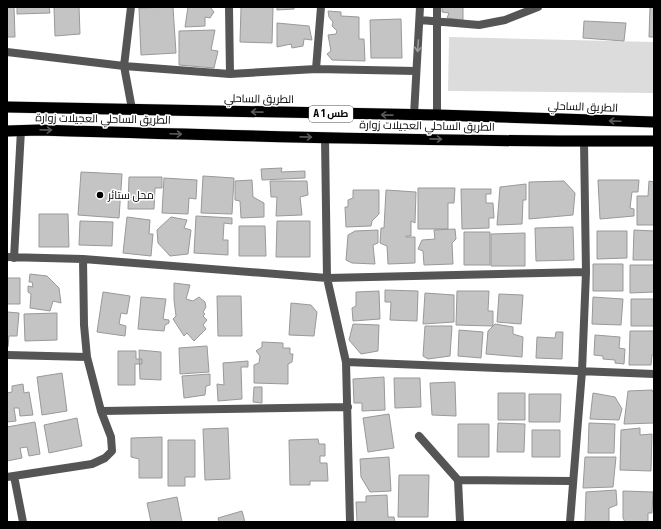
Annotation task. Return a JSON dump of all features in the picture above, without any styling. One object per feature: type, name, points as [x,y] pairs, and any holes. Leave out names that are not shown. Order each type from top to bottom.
[{"type":"highway","name":"الطريق الساحلي","points":[[7,107],[436,115],[654,122]]},
{"type":"highway","name":"الطريق الساحلي العجيلات زوارة","points":[[7,131],[21,130],[325,138],[584,142],[654,141]]},
{"type":"street","points":[[131,7],[124,66],[132,110]]},
{"type":"street","points":[[230,7],[230,74]]},
{"type":"street","points":[[316,69],[320,7]]},
{"type":"street","points":[[414,115],[420,7]]},
{"type":"street","points":[[436,115],[437,7]]},
{"type":"street","points":[[420,20],[479,25],[505,20],[538,7]]},
{"type":"street","points":[[7,52],[124,66],[230,74],[316,69],[416,71]]},
{"type":"street","points":[[21,130],[11,258],[83,259],[327,278],[586,272]]},
{"type":"street","points":[[325,138],[327,278],[346,362],[350,522]]},
{"type":"street","points":[[570,522],[582,371],[586,272],[584,142]]},
{"type":"street","points":[[23,522],[10,476],[92,464],[105,458],[112,451],[110,437],[86,357],[83,259]]},
{"type":"street","points":[[7,355],[86,357]]},
{"type":"street","points":[[346,362],[654,374]]},
{"type":"street","points":[[101,411],[348,407]]},
{"type":"street","points":[[419,436],[458,480],[460,522]]},
{"type":"street","points":[[458,480],[573,481]]},
{"type":"shaded area","points":[[449,37],[654,42],[654,93],[448,91]]},
{"type":"building","points":[[7,7],[14,7],[15,37],[7,37]]},
{"type":"building","points":[[17,7],[49,7],[50,13],[17,14]]},
{"type":"building","points":[[54,7],[79,7],[80,34],[55,36]]},
{"type":"building","points":[[173,7],[176,53],[141,55],[139,8]]},
{"type":"building","points":[[188,7],[210,7],[214,12],[210,18],[205,17],[205,26],[185,27]]},
{"type":"building","points":[[241,7],[273,7],[272,43],[240,42]]},
{"type":"building","points":[[277,7],[294,7],[294,9],[277,10]]},
{"type":"building","points":[[442,7],[463,7],[463,20],[447,18],[449,13],[442,12]]},
{"type":"building","points":[[650,7],[654,7],[654,37],[649,37]]},
{"type":"building","points":[[328,11],[341,12],[341,16],[359,17],[359,39],[364,39],[365,61],[332,60],[327,54],[331,51],[328,35],[336,34],[337,31],[332,26],[333,22],[329,17]]},
{"type":"building","points":[[401,19],[402,58],[371,58],[370,20]]},
{"type":"building","points":[[584,21],[626,23],[624,41],[583,38]]},
{"type":"building","points":[[277,23],[309,26],[312,40],[304,39],[303,46],[292,48],[291,44],[277,47]]},
{"type":"building","points":[[215,30],[211,50],[218,51],[214,68],[179,65],[179,31]]},
{"type":"building","points":[[282,168],[281,172],[305,171],[305,178],[262,180],[261,169]]},
{"type":"building","name":"محل ستائر","points":[[81,172],[122,174],[119,218],[78,215]]},
{"type":"building","points":[[203,176],[234,178],[232,214],[201,213]]},
{"type":"building","points":[[129,177],[162,177],[162,188],[155,188],[154,209],[128,209]]},
{"type":"building","points":[[164,178],[197,180],[196,199],[189,198],[188,214],[162,213]]},
{"type":"building","points":[[252,180],[253,197],[264,203],[264,217],[241,218],[240,201],[235,200],[235,181]]},
{"type":"building","points":[[598,180],[639,180],[638,192],[632,192],[630,208],[634,209],[634,216],[600,219]]},
{"type":"building","points":[[270,181],[307,181],[308,195],[300,197],[302,215],[276,216],[277,197],[271,197]]},
{"type":"building","points":[[564,181],[575,193],[573,215],[529,219],[529,182]]},
{"type":"building","points":[[649,181],[654,182],[654,225],[637,225],[637,196],[648,196]]},
{"type":"building","points":[[526,184],[526,200],[523,200],[522,224],[497,225],[500,187]]},
{"type":"building","points":[[418,188],[455,188],[454,203],[448,203],[448,229],[418,229]]},
{"type":"building","points":[[461,189],[491,189],[491,194],[486,194],[486,203],[493,203],[494,218],[489,218],[489,228],[462,229]]},
{"type":"building","points":[[353,190],[379,190],[379,214],[372,221],[371,226],[346,227],[345,207],[348,207],[348,200],[353,198]]},
{"type":"building","points":[[386,190],[416,192],[415,223],[411,221],[411,236],[406,236],[415,237],[415,263],[388,264],[387,246],[380,243],[381,228],[384,228]]},
{"type":"building","points":[[39,214],[68,214],[69,247],[39,247]]},
{"type":"building","points":[[196,216],[232,218],[232,224],[224,223],[223,240],[228,240],[228,255],[194,253]]},
{"type":"building","points":[[127,217],[150,220],[149,234],[153,234],[151,256],[123,253]]},
{"type":"building","points":[[171,217],[187,220],[184,228],[191,230],[188,254],[170,256],[158,243],[157,230]]},
{"type":"building","points":[[80,221],[113,222],[112,246],[79,245]]},
{"type":"building","points":[[277,221],[310,221],[310,257],[276,257]]},
{"type":"building","points":[[239,226],[265,226],[266,256],[239,256]]},
{"type":"building","points":[[573,227],[574,260],[536,261],[535,228]]},
{"type":"building","points":[[455,229],[456,239],[452,243],[453,264],[424,265],[423,251],[418,249],[422,240],[435,239],[434,230]]},
{"type":"building","points":[[378,230],[378,243],[373,245],[375,264],[352,263],[346,260],[348,235],[355,231]]},
{"type":"building","points":[[634,230],[654,231],[654,260],[633,260]]},
{"type":"building","points":[[597,231],[627,231],[627,258],[597,259]]},
{"type":"building","points":[[464,232],[490,232],[490,265],[464,265]]},
{"type":"building","points":[[525,233],[525,266],[491,266],[491,234]]},
{"type":"building","points":[[593,264],[623,264],[623,291],[593,291]]},
{"type":"building","points":[[630,265],[654,265],[654,292],[630,293]]},
{"type":"building","points":[[30,274],[47,276],[59,288],[61,303],[53,301],[50,311],[30,308],[31,294],[28,292],[28,286],[33,287],[32,282],[29,282]]},
{"type":"building","points":[[7,278],[20,278],[20,304],[7,304]]},
{"type":"building","points":[[174,283],[190,285],[186,299],[193,301],[199,297],[205,302],[206,307],[203,312],[205,314],[203,316],[207,320],[203,325],[206,329],[194,341],[187,333],[184,336],[173,319],[176,316]]},
{"type":"building","points":[[385,290],[418,291],[417,321],[390,320],[391,302],[385,302]]},
{"type":"building","points":[[379,291],[380,319],[353,321],[352,308],[356,306],[356,292]]},
{"type":"building","points":[[457,291],[489,291],[488,311],[493,311],[493,326],[456,325]]},
{"type":"building","points":[[103,292],[130,296],[127,314],[121,313],[119,324],[126,326],[125,336],[97,332]]},
{"type":"building","points":[[425,293],[454,295],[454,322],[423,324]]},
{"type":"building","points":[[499,294],[523,295],[521,324],[497,322]]},
{"type":"building","points":[[217,296],[241,296],[242,336],[218,336]]},
{"type":"building","points":[[141,297],[166,299],[163,319],[169,320],[169,323],[165,325],[164,331],[138,329]]},
{"type":"building","points":[[593,297],[623,299],[621,325],[592,324]]},
{"type":"building","points":[[631,299],[654,299],[654,326],[631,326]]},
{"type":"building","points":[[291,303],[311,305],[317,312],[314,336],[289,335]]},
{"type":"building","points":[[7,312],[19,313],[17,336],[9,336],[8,347],[7,347]]},
{"type":"building","points":[[57,313],[57,340],[25,341],[24,314]]},
{"type":"building","points":[[353,324],[379,325],[378,351],[361,354],[349,340]]},
{"type":"building","points":[[495,324],[513,327],[513,334],[523,337],[522,357],[486,354],[488,331]]},
{"type":"building","points":[[425,326],[452,326],[450,356],[428,359],[423,356]]},
{"type":"building","points":[[459,330],[483,332],[481,358],[458,356]]},
{"type":"building","points":[[630,331],[654,331],[654,355],[652,355],[651,365],[629,365]]},
{"type":"building","points":[[556,332],[563,332],[562,359],[536,358],[537,337],[555,338]]},
{"type":"building","points":[[595,335],[620,337],[619,348],[625,349],[624,364],[615,363],[615,360],[603,359],[603,356],[594,355]]},
{"type":"building","points":[[262,342],[283,343],[283,348],[290,348],[290,354],[293,354],[292,362],[288,364],[288,384],[254,383],[254,365],[259,363],[260,356],[256,351],[262,347]]},
{"type":"building","points":[[207,346],[209,372],[180,374],[179,348]]},
{"type":"building","points":[[139,350],[161,352],[161,380],[140,379]]},
{"type":"building","points":[[118,351],[136,351],[136,359],[142,359],[142,364],[135,364],[135,385],[118,385]]},
{"type":"building","points":[[248,361],[248,367],[241,367],[242,399],[218,401],[217,384],[224,385],[223,363]]},
{"type":"building","points":[[62,373],[67,411],[42,415],[37,377]]},
{"type":"building","points":[[210,374],[210,385],[206,386],[205,395],[184,398],[182,376]]},
{"type":"building","points":[[384,377],[385,410],[362,411],[362,403],[354,403],[353,379]]},
{"type":"building","points":[[394,378],[420,378],[421,407],[395,408]]},
{"type":"building","points":[[455,382],[456,416],[432,415],[430,383]]},
{"type":"building","points":[[23,384],[24,393],[29,392],[33,415],[20,416],[19,408],[14,408],[16,421],[7,422],[7,393],[12,392],[12,386]]},
{"type":"building","points":[[254,387],[262,387],[262,403],[253,402]]},
{"type":"building","points":[[652,390],[654,394],[654,423],[624,424],[628,391]]},
{"type":"building","points":[[498,393],[525,393],[525,420],[498,420]]},
{"type":"building","points":[[593,393],[615,397],[622,409],[619,420],[590,419]]},
{"type":"building","points":[[529,394],[561,394],[560,422],[529,422]]},
{"type":"building","points":[[389,414],[394,448],[368,452],[363,418]]},
{"type":"building","points":[[77,418],[82,446],[49,453],[44,425]]},
{"type":"building","points":[[35,422],[40,454],[29,456],[27,447],[20,448],[22,458],[7,461],[7,427]]},
{"type":"building","points":[[498,423],[525,424],[524,452],[497,452]]},
{"type":"building","points":[[589,423],[615,424],[614,453],[588,453]]},
{"type":"building","points":[[458,424],[489,424],[489,457],[458,457]]},
{"type":"building","points":[[228,428],[230,479],[205,480],[203,429]]},
{"type":"building","points":[[640,428],[640,435],[652,434],[651,471],[620,470],[621,430]]},
{"type":"building","points":[[532,430],[560,430],[560,457],[532,457]]},
{"type":"building","points":[[162,437],[162,478],[139,478],[139,459],[131,457],[131,438]]},
{"type":"building","points":[[318,439],[319,444],[325,444],[325,456],[320,456],[320,463],[327,463],[328,481],[310,481],[310,485],[290,485],[289,440]]},
{"type":"building","points":[[168,440],[195,440],[195,477],[185,477],[185,486],[168,486]]},
{"type":"building","points":[[389,457],[391,491],[370,492],[361,477],[360,459]]},
{"type":"building","points":[[585,457],[616,457],[613,487],[583,488]]},
{"type":"building","points":[[399,475],[429,475],[428,517],[398,517]]},
{"type":"building","points":[[616,490],[617,505],[609,508],[609,522],[585,522],[586,492]]},
{"type":"building","points":[[623,491],[653,492],[652,513],[648,513],[648,522],[625,522],[623,518]]},
{"type":"building","points":[[387,495],[388,517],[394,517],[395,522],[357,522],[356,502],[366,502],[366,496]]},
{"type":"building","points":[[177,497],[182,522],[151,522],[147,503]]},
{"type":"building","points":[[242,511],[245,522],[219,522],[218,518]]},
{"type":"place","name":"محل ستائر","points":[[100,195]]}]
